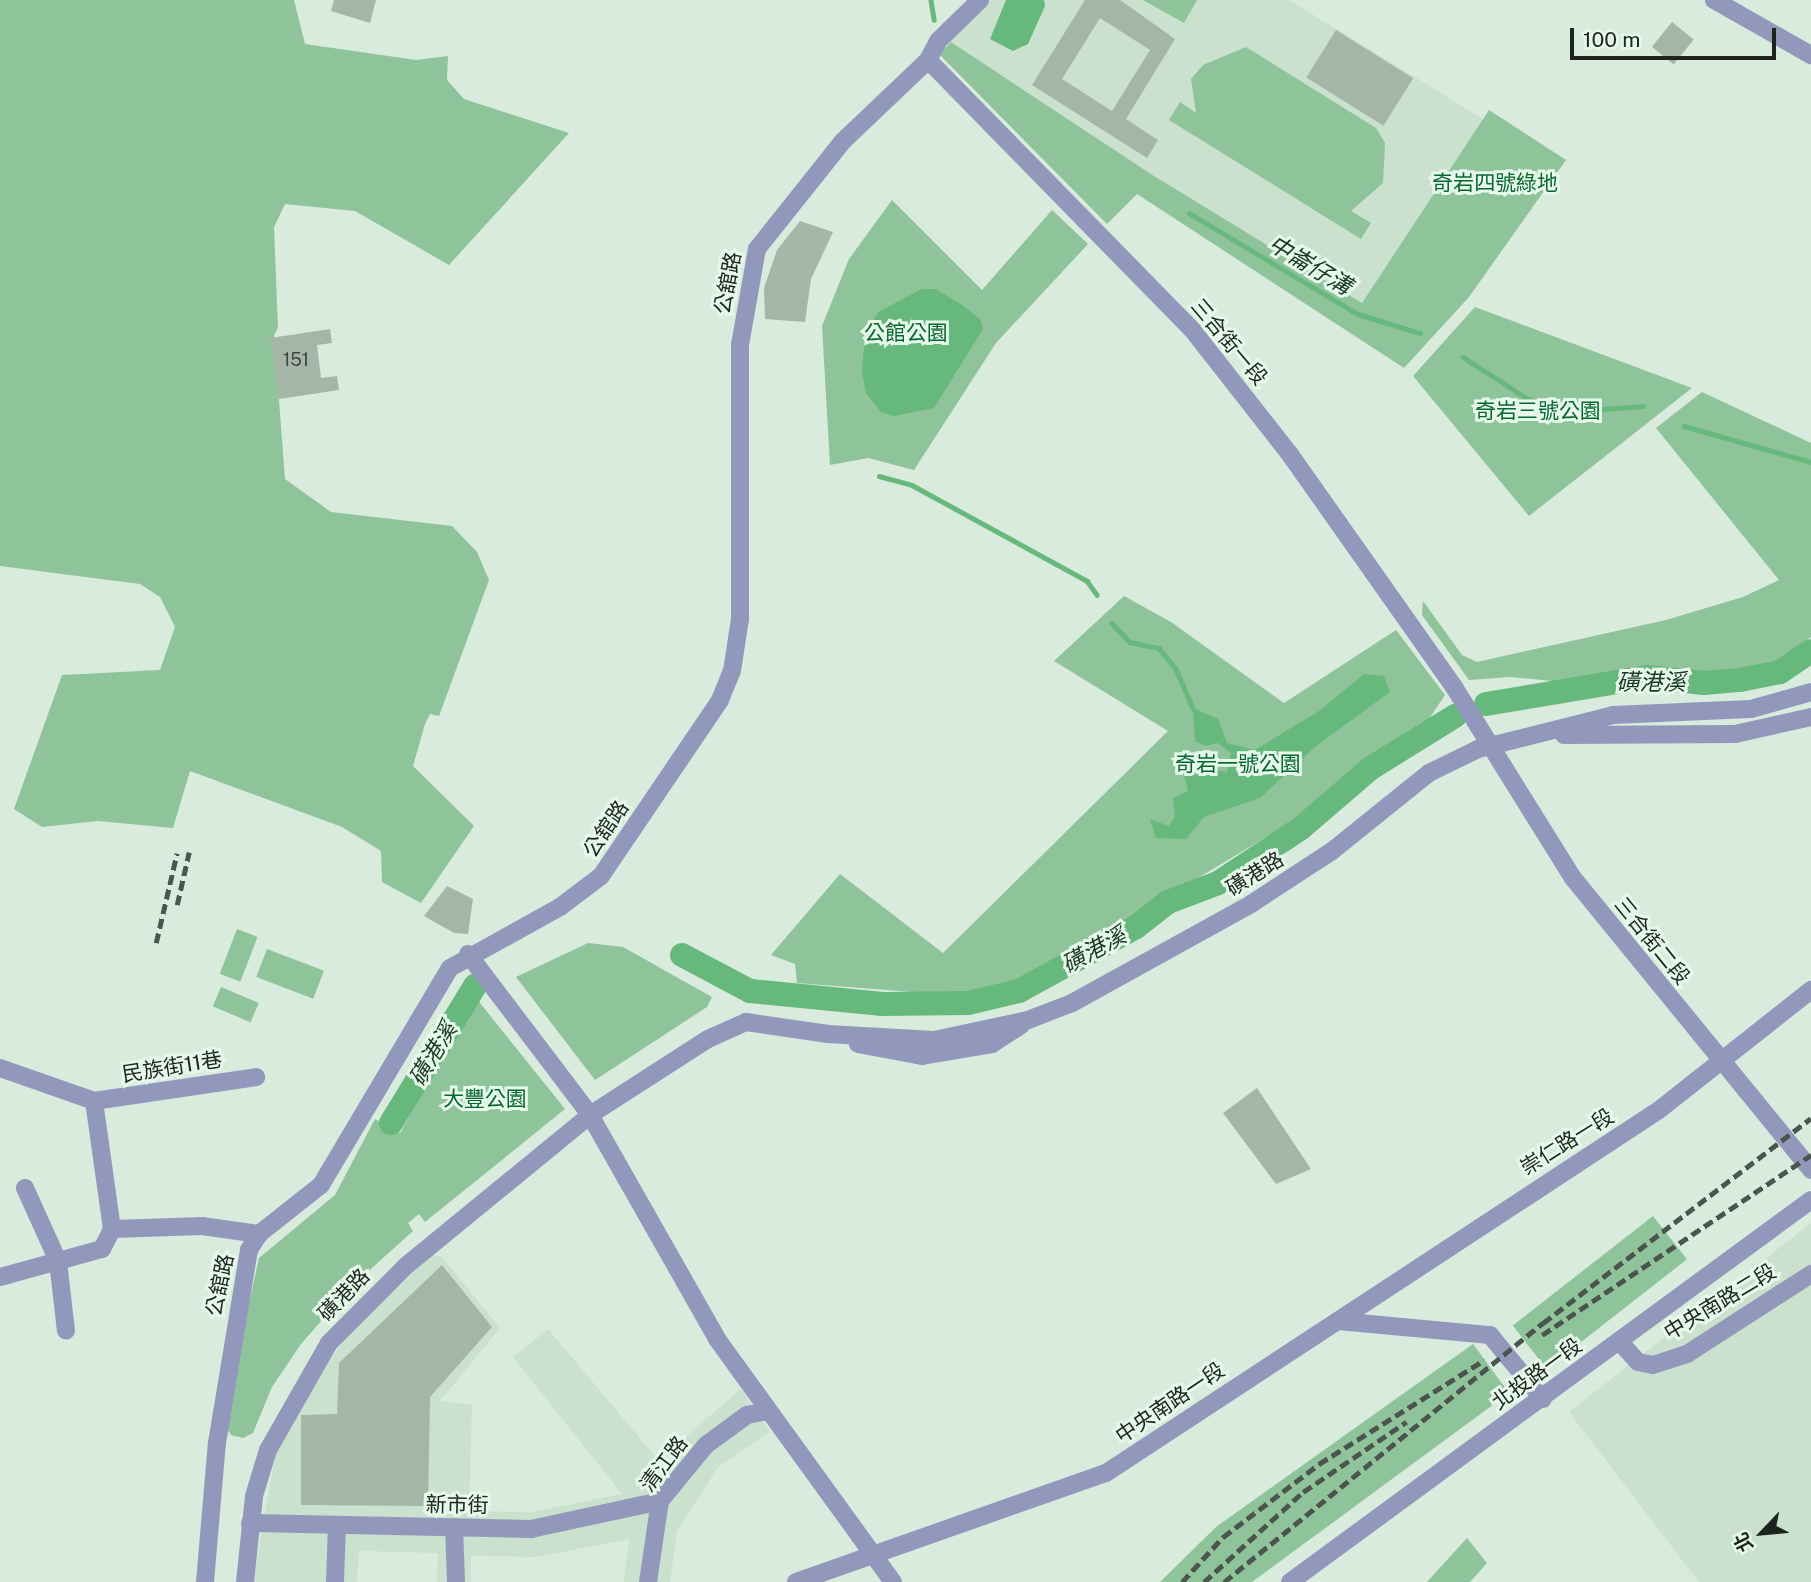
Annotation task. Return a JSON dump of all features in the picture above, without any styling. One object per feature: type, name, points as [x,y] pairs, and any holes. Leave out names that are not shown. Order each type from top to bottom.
[{"type":"street","name":"公舘路","points":[[205,1582],[228,1359],[249,1250],[259,1234],[321,1185],[435,986],[560,907],[601,876],[720,700],[732,671],[740,619],[740,345],[757,249],[842,142],[928,60],[943,36],[980,0]]},
{"type":"street","points":[[1714,0],[1811,55]]},
{"type":"street","name":"三合街一段","points":[[928,60],[1194,332],[1289,453],[1479,725]]},
{"type":"street","name":"磺港路","points":[[245,1582],[250,1523],[268,1450],[329,1343],[407,1265],[590,1115],[708,1039],[746,1023],[828,1034],[934,1040],[1028,1020],[1072,1003],[1251,904],[1332,851],[1429,773],[1491,744],[1613,715],[1751,709],[1811,692]]},
{"type":"street","name":"磺港路","points":[[1491,744],[1582,732],[1735,734],[1811,717]]},
{"type":"street","name":"三合街二段","points":[[1479,725],[1573,878],[1811,1170]]},
{"type":"street","points":[[474,961],[590,1115],[718,1339],[893,1582]]},
{"type":"street","name":"崇仁路一段","points":[[1338,1321],[1722,1064],[1811,990]]},
{"type":"street","points":[[0,1068],[94,1101],[112,1229],[102,1249],[0,1277]]},
{"type":"street","name":"民族街11巷","points":[[94,1101],[256,1077]]},
{"type":"street","points":[[26,1188],[58,1261],[66,1331]]},
{"type":"street","name":"北投路一段","points":[[1290,1582],[1811,1200]]},
{"type":"street","points":[[112,1229],[202,1226],[259,1234]]},
{"type":"street","name":"中央南路二段","points":[[1619,1341],[1638,1363],[1653,1365],[1686,1354],[1811,1274]]},
{"type":"street","points":[[1338,1321],[1490,1335],[1543,1399]]},
{"type":"street","name":"中央南路一段","points":[[796,1582],[876,1557],[1106,1473],[1338,1321]]},
{"type":"street","name":"清江路","points":[[648,1582],[660,1501],[706,1445],[747,1415],[768,1410]]},
{"type":"street","name":"新市街","points":[[250,1523],[454,1527],[573,1524],[660,1501]]},
{"type":"street","points":[[335,1582],[337,1525]]},
{"type":"street","points":[[454,1527],[456,1582]]},
{"type":"shaded area","points":[[991,0],[1289,0],[1483,119],[1362,303],[1154,176],[950,41]]},
{"type":"shaded area","points":[[1006,0],[1044,0],[1045,6],[1028,44],[1013,51],[990,39]]},
{"type":"shaded area","points":[[922,289],[936,289],[962,305],[980,319],[983,329],[934,408],[894,416],[881,412],[866,393],[862,371],[865,338],[878,312]]},
{"type":"shaded area","points":[[1364,674],[1384,676],[1390,692],[1316,746],[1260,798],[1204,817],[1186,839],[1156,838],[1150,819],[1169,826],[1175,816],[1173,798],[1188,791],[1182,767],[1187,764],[1202,776],[1211,769],[1227,772],[1231,753],[1218,743],[1206,746],[1195,741],[1193,708],[1218,719],[1227,743],[1255,750],[1319,711]]},
{"type":"shaded area","points":[[1811,1223],[1811,1582],[1699,1582],[1569,1412]]},
{"type":"shaded area","points":[[432,1255],[441,1256],[500,1328],[440,1401],[472,1405],[469,1511],[532,1512],[622,1494],[513,1357],[548,1329],[664,1467],[689,1434],[741,1389],[770,1432],[718,1467],[677,1531],[670,1582],[624,1582],[629,1539],[536,1557],[471,1556],[471,1582],[437,1582],[438,1553],[359,1551],[357,1582],[253,1582],[276,1451],[306,1393],[348,1335]]},
{"type":"green space","points":[[0,0],[294,0],[305,44],[416,60],[448,56],[447,80],[464,99],[569,133],[449,265],[355,211],[285,204],[274,227],[278,328],[274,335],[285,479],[331,512],[452,526],[477,552],[489,580],[439,716],[430,714],[413,766],[474,826],[421,903],[382,882],[381,851],[342,827],[190,771],[173,828],[98,821],[42,827],[14,809],[62,675],[160,670],[175,627],[160,597],[140,584],[0,566]]},
{"type":"green space","points":[[1143,0],[1197,0],[1184,23]]},
{"type":"green space","name":"奇岩四號綠地","points":[[951,42],[1154,176],[1362,303],[1489,110],[1566,160],[1469,297],[1404,368],[1137,194],[1107,224],[939,54]]},
{"type":"green space","points":[[1246,47],[1376,128],[1385,143],[1383,183],[1351,211],[1371,223],[1361,239],[1169,120],[1180,102],[1196,113],[1191,79],[1203,65]]},
{"type":"green space","name":"公館公園","points":[[892,200],[982,290],[1052,210],[1088,244],[996,343],[914,470],[868,458],[830,465],[822,326],[849,259]]},
{"type":"green space","name":"奇岩三號公園","points":[[1475,307],[1692,388],[1529,516],[1413,376]]},
{"type":"green space","points":[[1702,392],[1811,443],[1811,637],[1774,663],[1737,671],[1648,673],[1629,683],[1604,686],[1510,677],[1469,680],[1422,615],[1423,601],[1462,655],[1477,662],[1666,620],[1743,597],[1779,580],[1656,428]]},
{"type":"green space","name":"奇岩一號公園","points":[[1124,596],[1171,622],[1284,703],[1396,630],[1445,695],[1427,722],[1356,769],[1301,816],[1022,984],[964,996],[797,983],[795,964],[771,955],[840,874],[943,953],[1168,731],[1054,661]]},
{"type":"green space","points":[[237,929],[258,937],[240,982],[220,974]]},
{"type":"green space","points":[[588,943],[623,947],[712,997],[707,1007],[595,1080],[516,977]]},
{"type":"green space","points":[[267,949],[324,971],[313,999],[256,977]]},
{"type":"green space","points":[[221,987],[259,1003],[251,1022],[213,1006]]},
{"type":"green space","name":"大豐公園","points":[[476,998],[565,1109],[425,1222],[419,1214],[408,1223],[413,1231],[353,1285],[301,1344],[272,1387],[253,1433],[243,1438],[231,1435],[223,1422],[259,1258],[335,1195],[375,1119],[400,1133]]},
{"type":"green space","points":[[1653,1216],[1687,1259],[1547,1369],[1513,1326]]},
{"type":"green space","points":[[1473,1344],[1509,1393],[1252,1582],[1160,1582],[1216,1527]]},
{"type":"green space","points":[[1467,1538],[1487,1563],[1470,1582],[1427,1582]]},
{"type":"building","points":[[334,0],[376,0],[370,23],[331,11]]},
{"type":"building","points":[[1085,0],[1120,0],[1175,39],[1126,119],[1158,140],[1147,158],[1032,85]],"holes":[[[1100,18],[1150,50],[1112,111],[1062,79]]]},
{"type":"building","points":[[1672,22],[1694,40],[1674,64],[1652,47]]},
{"type":"building","points":[[1336,30],[1413,78],[1383,126],[1306,77]]},
{"type":"building","points":[[800,221],[833,232],[811,279],[805,322],[765,319],[764,288],[777,250]]},
{"type":"building","points":[[330,329],[332,343],[317,345],[321,378],[337,376],[339,390],[279,399],[270,338]]},
{"type":"building","points":[[447,886],[473,899],[468,934],[454,933],[424,916]]},
{"type":"building","points":[[1257,1088],[1311,1169],[1276,1184],[1223,1113]]},
{"type":"building","points":[[442,1265],[492,1327],[430,1397],[428,1506],[301,1505],[301,1415],[337,1414],[339,1363]]},
{"type":"waterway","name":"中崙仔溝","points":[[931,0],[934,20]]},
{"type":"waterway","name":"中崙仔溝","points":[[1189,213],[1358,314],[1420,333]]},
{"type":"waterway","name":"中崙仔溝","points":[[1463,357],[1528,399],[1564,412],[1643,406]]},
{"type":"waterway","name":"中崙仔溝","points":[[1684,426],[1811,462]]},
{"type":"waterway","points":[[879,476],[912,485],[1087,581],[1097,595]]},
{"type":"waterway","points":[[1112,623],[1130,642],[1159,648],[1176,669],[1193,708]]},
{"type":"waterway","name":"磺港溪","points":[[1486,704],[1648,677],[1704,683],[1740,680],[1780,672],[1811,651]]},
{"type":"waterway","name":"磺港溪","points":[[682,955],[750,991],[882,1004],[968,1003],[1019,991],[1136,927],[1168,902],[1218,883],[1300,829],[1371,768],[1455,716]]},
{"type":"waterway","name":"磺港溪","points":[[391,1123],[475,986]]},
{"type":"railway","points":[[177,905],[189,852]]},
{"type":"railway","points":[[156,943],[177,853]]},
{"type":"railway","points":[[1224,1582],[1543,1323],[1811,1118]]},
{"type":"railway","points":[[1542,1335],[1811,1155]]},
{"type":"railway","points":[[1182,1582],[1223,1537],[1319,1464],[1484,1360]]},
{"type":"railway","points":[[1204,1582],[1303,1492],[1406,1422]]}]
